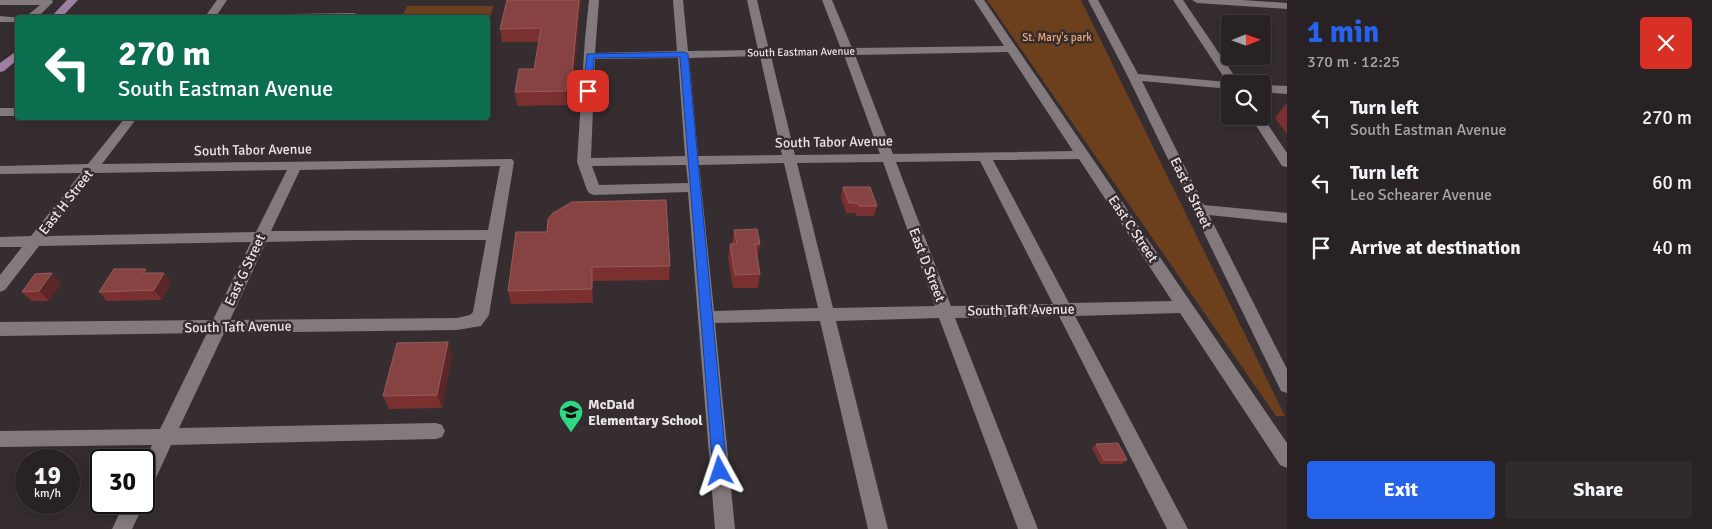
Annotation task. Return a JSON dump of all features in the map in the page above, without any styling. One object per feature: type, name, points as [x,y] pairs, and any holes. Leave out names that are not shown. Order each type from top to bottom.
[{"type":"main road","points":[[58,15],[73,0]]},
{"type":"street","points":[[210,15],[222,0]]},
{"type":"street","points":[[594,0],[584,162],[594,190],[696,187]]},
{"type":"street","points":[[678,0],[725,529]]},
{"type":"street","points":[[752,0],[878,529]]},
{"type":"street","name":"East D Street","points":[[827,0],[1028,529]]},
{"type":"street","name":"East C Street","points":[[979,0],[1287,459]]},
{"type":"street","name":"East B Street","points":[[1093,0],[1134,77],[1287,386]]},
{"type":"street","points":[[1178,0],[1228,75]]},
{"type":"street","points":[[1197,0],[1287,6]]},
{"type":"street","points":[[0,2],[48,2],[33,15]]},
{"type":"street","points":[[33,15],[58,15]]},
{"type":"street","points":[[0,19],[15,19]]},
{"type":"street","name":"South Eastman Avenue","points":[[590,56],[1013,49]]},
{"type":"street","points":[[1134,77],[1221,85]]},
{"type":"street","points":[[1271,89],[1287,90]]},
{"type":"street","points":[[0,112],[15,112]]},
{"type":"street","name":"East H Street","points":[[0,286],[129,120]]},
{"type":"street","points":[[1262,125],[1287,163]]},
{"type":"street","name":"South Tabor Avenue","points":[[584,162],[1084,155]]},
{"type":"street","points":[[984,156],[1178,529]]},
{"type":"street","name":"South Tabor Avenue","points":[[0,170],[508,162],[494,235]]},
{"type":"street","name":"East G Street","points":[[155,460],[295,166]]},
{"type":"street","points":[[1199,209],[1287,218]]},
{"type":"street","points":[[0,242],[494,235]]},
{"type":"street","name":"South Taft Avenue","points":[[0,329],[457,324],[475,321],[480,315],[494,235]]},
{"type":"street","name":"South Taft Avenue","points":[[707,317],[1185,307]]},
{"type":"street","points":[[0,439],[436,431]]},
{"type":"street","points":[[122,529],[129,514]]},
{"type":"green space","name":"St. Mary's park","points":[[987,0],[1081,0],[1285,416],[1276,416]]},
{"type":"green space","points":[[407,6],[493,6],[490,17],[490,15],[403,15]]},
{"type":"building","points":[[507,0],[579,0],[572,74],[568,74],[566,91],[515,92],[519,69],[534,69],[541,28],[500,29]]},
{"type":"building","points":[[843,187],[870,187],[877,206],[859,206],[858,203],[849,203]]},
{"type":"building","points":[[666,200],[670,266],[592,267],[592,289],[508,291],[516,232],[547,232],[548,219],[553,213],[572,202]]},
{"type":"building","points":[[757,229],[760,244],[755,244],[760,274],[735,275],[730,244],[737,244],[734,230]]},
{"type":"building","points":[[114,269],[146,269],[143,273],[164,273],[154,290],[99,292]]},
{"type":"building","points":[[52,273],[39,291],[22,292],[35,274]]},
{"type":"building","points":[[448,342],[437,395],[383,396],[397,343]]},
{"type":"building","points":[[1118,443],[1127,460],[1104,460],[1096,444]]},
{"type":"place","name":"McDaid Elementary School","points":[[571,433]]},
{"type":"route","points":[[588,91],[590,56],[684,54],[720,471]]}]
